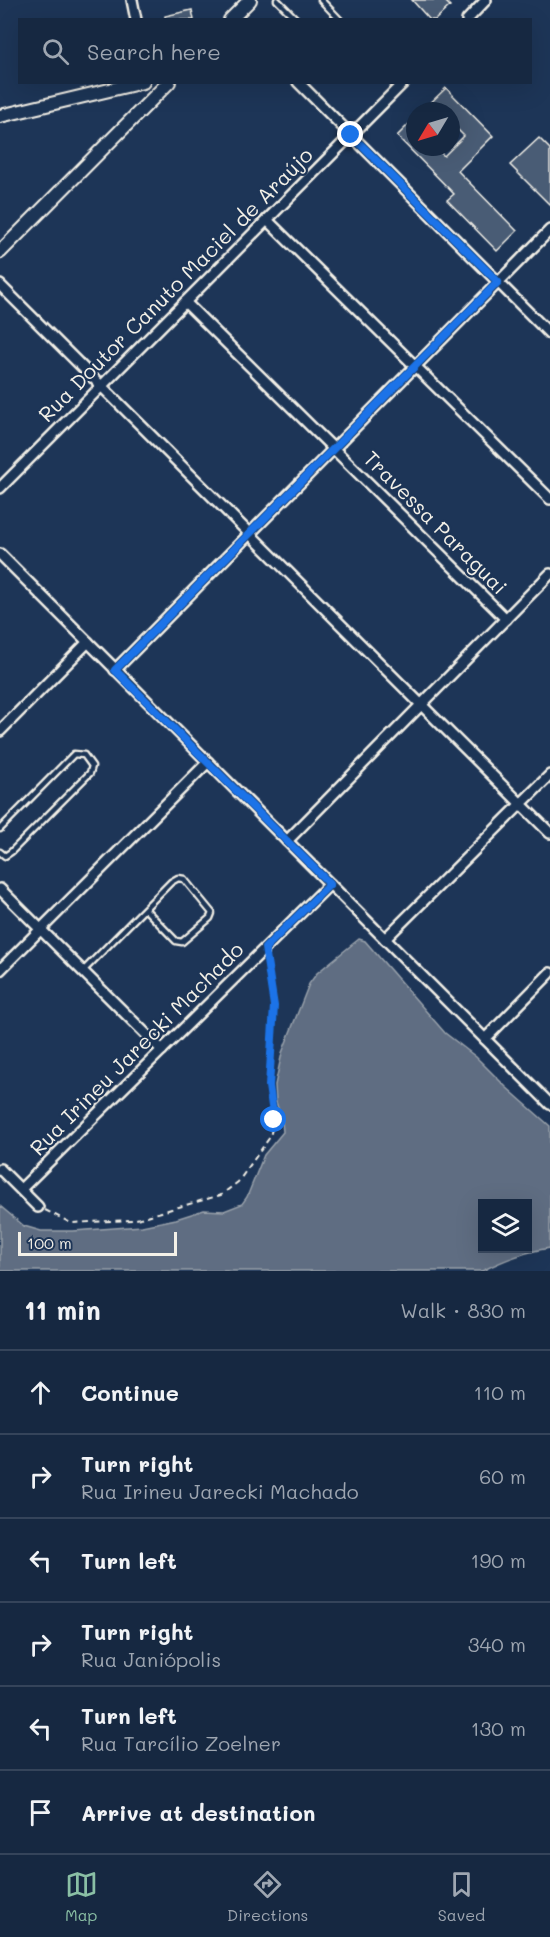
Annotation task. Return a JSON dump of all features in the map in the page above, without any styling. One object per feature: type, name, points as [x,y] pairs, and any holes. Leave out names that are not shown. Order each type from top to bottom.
[{"type":"street","points":[[132,0],[136,18]]},
{"type":"street","points":[[233,18],[250,0]]},
{"type":"street","points":[[469,18],[486,0]]},
{"type":"street","points":[[0,116],[136,84]]},
{"type":"street","points":[[144,84],[145,91],[160,89]]},
{"type":"street","points":[[300,84],[550,334]]},
{"type":"street","name":"Rua Doutor Canuto Maciel de Araújo","points":[[0,488],[402,84]]},
{"type":"street","points":[[0,252],[160,89]]},
{"type":"street","points":[[267,220],[550,499]]},
{"type":"street","points":[[115,670],[550,230]]},
{"type":"street","points":[[0,285],[550,834]]},
{"type":"street","name":"Travessa Paraguai","points":[[185,302],[506,619]]},
{"type":"street","points":[[0,554],[550,1104]]},
{"type":"street","points":[[287,841],[550,574]]},
{"type":"street","points":[[0,731],[88,642]]},
{"type":"street","points":[[0,970],[207,762]]},
{"type":"street","points":[[385,939],[550,776]]},
{"type":"street","name":"Rua Irineu Jarecki Machado","points":[[21,1190],[330,884]]},
{"type":"street","points":[[0,889],[162,1050]]},
{"type":"street","points":[[485,1039],[550,973]]},
{"type":"street","points":[[0,1169],[38,1207]]},
{"type":"lane","points":[[277,0],[295,18]]},
{"type":"lane","points":[[321,0],[338,18]]},
{"type":"lane","points":[[0,829],[74,754],[84,755],[92,766],[90,773],[11,852],[5,856],[0,852]]},
{"type":"lane","points":[[83,971],[171,882],[178,878],[184,879],[212,913],[210,918],[182,942],[176,941],[145,909]]},
{"type":"path","points":[[38,1207],[71,1223],[134,1220],[221,1195],[238,1182],[270,1137],[274,1120],[269,1086],[274,1006],[265,948]]},
{"type":"water","points":[[359,939],[365,941],[445,1033],[476,1057],[550,1126],[550,1248],[532,1251],[532,1199],[478,1199],[478,1253],[525,1253],[482,1271],[0,1271],[0,1206],[24,1226],[41,1231],[73,1231],[142,1226],[204,1210],[224,1211],[242,1204],[264,1155],[283,1132],[276,1102],[275,1085],[282,1053],[309,984],[317,973]]},
{"type":"building","points":[[412,0],[444,0],[450,6],[437,18],[428,18]]},
{"type":"building","points":[[192,10],[194,18],[165,18],[165,16]]},
{"type":"building","points":[[446,88],[460,102],[431,102]]},
{"type":"building","points":[[460,102],[493,136],[458,171],[517,231],[497,251],[447,200],[454,194],[417,156],[460,156],[460,140],[464,136],[460,132]]},
{"type":"building","points":[[406,127],[406,145],[397,136]]},
{"type":"building","points":[[539,138],[550,149],[550,205],[510,165]]},
{"type":"route","points":[[274,1120],[269,1086],[274,1006],[265,948],[330,884],[115,670],[498,282],[351,135]]}]
